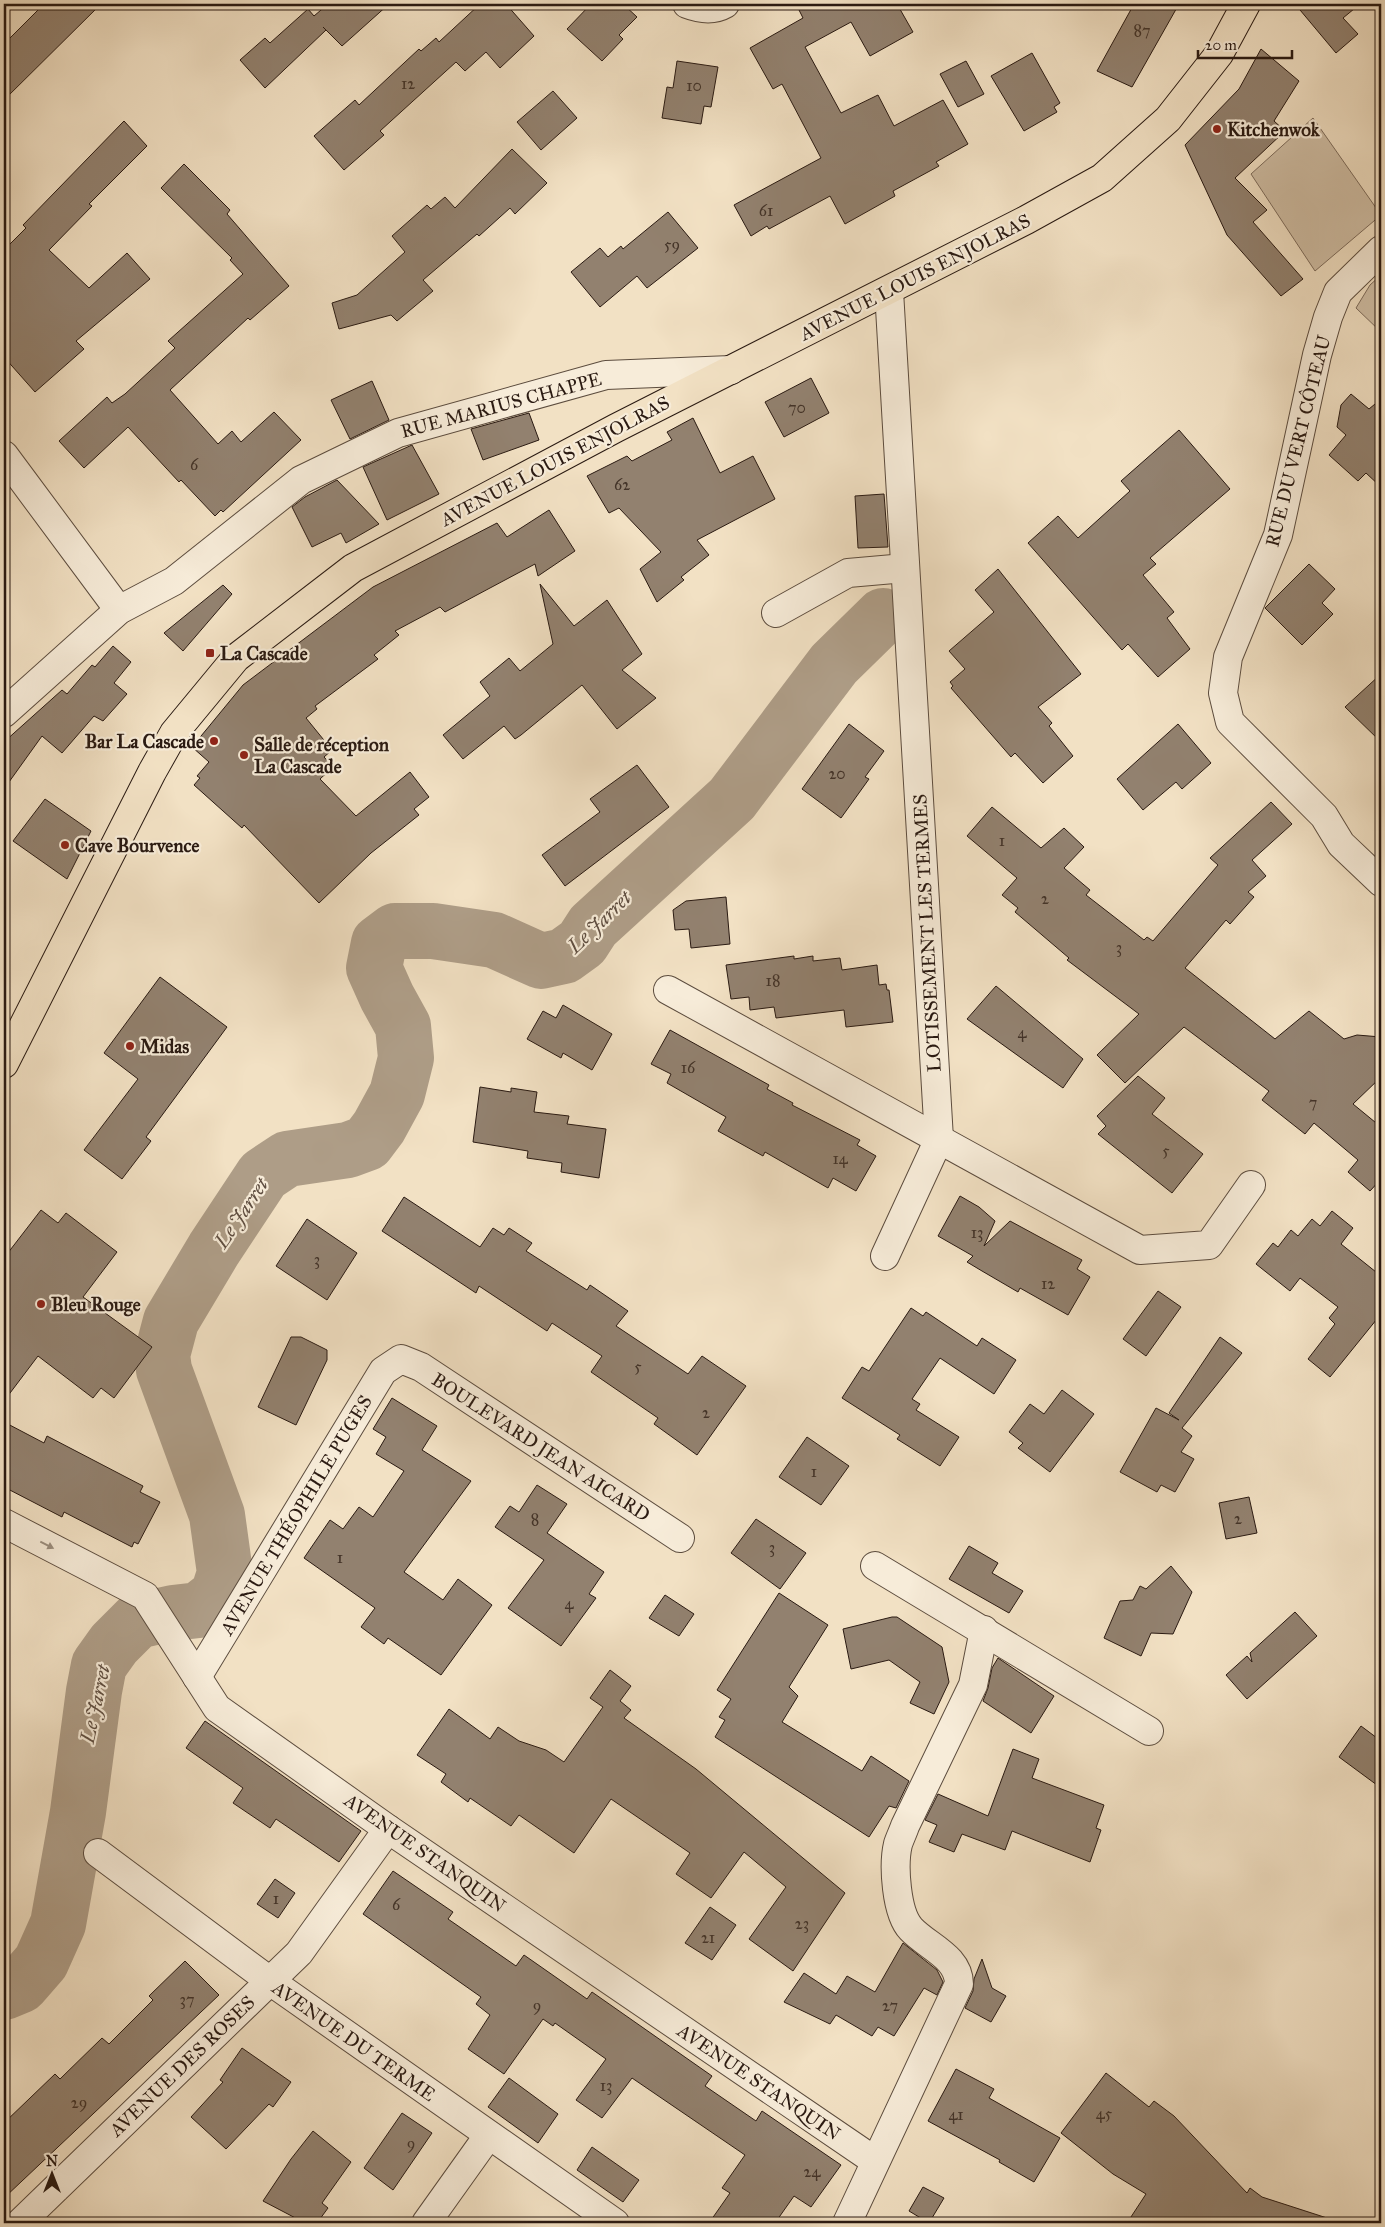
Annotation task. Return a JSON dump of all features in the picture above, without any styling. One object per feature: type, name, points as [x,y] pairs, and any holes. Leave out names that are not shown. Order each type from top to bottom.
[{"type":"main road","name":"AVENUE LOUIS ENJOLRAS","points":[[4,1064],[170,740],[236,658],[353,568],[616,428],[889,291],[1102,178],[1168,119],[1219,54],[1246,4]]},
{"type":"street","points":[[687,4],[698,8],[718,8],[725,4]]},
{"type":"street","name":"RUE DU VERT CÔTEAU","points":[[1381,250],[1338,292],[1328,317],[1317,355],[1278,535],[1228,657],[1223,693],[1230,722],[1324,816],[1342,844],[1381,882]]},
{"type":"street","name":"LOTISSEMENT LES TERMES","points":[[885,1256],[939,1139],[889,291]]},
{"type":"street","name":"RUE MARIUS CHAPPE","points":[[4,713],[119,610],[174,581],[300,480],[398,432],[606,376],[731,370]]},
{"type":"street","points":[[4,455],[119,610]]},
{"type":"street","points":[[776,613],[848,574],[905,568]]},
{"type":"street","points":[[668,990],[1140,1250],[1209,1245],[1251,1185]]},
{"type":"street","name":"BOULEVARD JEAN AICARD","points":[[401,1359],[421,1367],[680,1538]]},
{"type":"street","name":"AVENUE THÉOPHILE PUGES","points":[[197,1677],[383,1371],[401,1359]]},
{"type":"street","name":"AVENUE STANQUIN","points":[[4,1523],[134,1590],[174,1640],[217,1708],[388,1829],[875,2161]]},
{"type":"street","points":[[875,1566],[1150,1731]]},
{"type":"street","points":[[847,2223],[959,1984],[959,1974],[954,1964],[910,1928],[904,1918],[899,1902],[896,1871],[898,1844],[905,1826],[973,1685],[984,1630]]},
{"type":"street","name":"AVENUE DES ROSES","points":[[20,2223],[299,1954],[388,1829]]},
{"type":"street","name":"AVENUE DU TERME","points":[[98,1853],[270,1981],[488,2136],[615,2223]]},
{"type":"street","points":[[426,2223],[488,2136]]},
{"type":"shaded area","points":[[1313,118],[1381,215],[1315,271],[1251,174]]},
{"type":"shaded area","points":[[1381,275],[1381,332],[1356,308],[1370,285]]},
{"type":"building","points":[[44,4],[101,4],[4,100],[4,44]]},
{"type":"building","points":[[328,4],[389,4],[342,46],[326,30],[265,88],[240,60],[265,38],[270,43],[308,9],[314,16]]},
{"type":"building","points":[[480,4],[506,4],[534,36],[500,68],[486,52],[465,71],[456,62],[380,131],[384,135],[344,170],[314,136],[355,100],[359,105],[419,49],[421,51],[436,38],[439,42]]},
{"type":"building","points":[[591,4],[623,4],[637,17],[619,35],[623,39],[602,61],[567,29]]},
{"type":"building","points":[[796,4],[897,4],[913,32],[870,56],[851,22],[805,47],[841,113],[878,95],[894,126],[943,100],[968,144],[936,162],[939,166],[893,191],[895,196],[845,224],[830,196],[769,229],[767,226],[751,236],[734,205],[821,158],[782,84],[773,89],[750,48],[803,18]]},
{"type":"building","points":[[1134,4],[1179,4],[1132,87],[1097,71]]},
{"type":"building","points":[[1295,4],[1360,4],[1343,18],[1358,34],[1336,53]]},
{"type":"building","points":[[1261,49],[1299,81],[1274,121],[1285,131],[1235,178],[1267,210],[1253,222],[1303,279],[1281,296],[1227,235],[1185,145],[1239,89]]},
{"type":"building","points":[[1032,53],[1060,103],[1054,107],[1057,112],[1024,131],[991,76]]},
{"type":"building","points":[[677,61],[718,67],[711,107],[704,106],[701,124],[662,118],[667,87],[673,88]]},
{"type":"building","points":[[966,61],[984,94],[958,107],[940,74]]},
{"type":"building","points":[[553,91],[577,118],[541,150],[517,122]]},
{"type":"building","points":[[124,121],[147,146],[89,204],[92,206],[49,250],[89,288],[127,253],[150,279],[76,341],[84,349],[35,392],[4,357],[4,250],[26,228],[23,225]]},
{"type":"building","points":[[512,149],[547,183],[515,214],[510,208],[479,236],[477,234],[423,280],[433,291],[397,321],[391,315],[339,329],[332,303],[357,295],[405,252],[392,236],[427,205],[431,209],[445,197],[455,208]]},
{"type":"building","points":[[184,164],[230,210],[227,214],[289,286],[250,320],[248,318],[170,390],[218,444],[232,431],[241,442],[274,412],[301,440],[223,512],[221,510],[215,516],[181,480],[179,482],[128,427],[84,468],[59,441],[107,397],[112,403],[125,394],[175,348],[168,341],[243,274],[230,260],[232,258],[161,188]]},
{"type":"building","points":[[668,212],[698,248],[647,288],[637,276],[600,307],[571,272],[600,248],[608,257],[621,246],[623,249]]},
{"type":"building","points":[[811,378],[829,413],[784,437],[765,402]]},
{"type":"building","points":[[372,381],[389,420],[350,439],[331,400]]},
{"type":"building","points":[[1351,394],[1369,409],[1381,399],[1381,487],[1366,473],[1358,481],[1329,455],[1346,435],[1337,427],[1341,405]]},
{"type":"building","points":[[529,413],[539,440],[483,460],[471,429]]},
{"type":"building","points":[[693,418],[720,473],[753,456],[775,499],[697,540],[709,555],[681,577],[684,580],[657,602],[640,569],[661,552],[619,508],[609,513],[587,476],[627,456],[632,461],[672,440],[667,432]]},
{"type":"building","points":[[1179,430],[1230,489],[1150,558],[1156,564],[1143,575],[1174,612],[1167,618],[1190,649],[1158,677],[1128,644],[1122,650],[1028,543],[1058,516],[1078,538],[1130,491],[1121,481]]},
{"type":"building","points":[[412,445],[439,494],[387,520],[363,467]]},
{"type":"building","points":[[337,480],[379,524],[346,543],[341,533],[312,547],[292,507],[305,497]]},
{"type":"building","points":[[884,494],[888,547],[858,548],[855,496]]},
{"type":"building","points":[[549,510],[575,551],[538,576],[535,564],[445,612],[440,607],[395,631],[399,635],[374,655],[378,659],[315,706],[317,709],[306,718],[332,750],[324,757],[333,767],[320,779],[356,816],[410,772],[429,797],[414,809],[419,815],[371,853],[319,903],[244,825],[242,828],[194,785],[200,778],[197,776],[209,762],[192,747],[243,685],[373,587],[497,523],[507,537]]},
{"type":"building","points":[[1309,564],[1335,589],[1322,603],[1333,614],[1302,645],[1265,608]]},
{"type":"building","points":[[998,569],[1081,674],[1038,707],[1052,723],[1049,726],[1073,756],[1043,783],[1015,753],[1011,757],[951,688],[953,686],[950,682],[965,669],[949,651],[994,612],[975,590]]},
{"type":"building","points":[[540,584],[574,626],[607,600],[642,654],[622,670],[656,698],[617,729],[582,685],[515,739],[504,726],[463,759],[443,735],[490,696],[480,682],[509,658],[520,671],[553,644]]},
{"type":"building","points":[[223,585],[232,594],[183,651],[164,633]]},
{"type":"building","points":[[113,646],[131,662],[114,683],[127,694],[103,721],[94,716],[62,753],[42,736],[4,789],[4,742],[62,690],[67,694],[92,665],[95,667]]},
{"type":"building","points":[[1381,674],[1381,742],[1345,707]]},
{"type":"building","points":[[849,724],[884,751],[865,777],[869,779],[841,818],[802,789]]},
{"type":"building","points":[[1178,724],[1211,763],[1182,789],[1176,782],[1143,810],[1117,779]]},
{"type":"building","points":[[637,765],[669,807],[565,886],[542,855],[600,812],[590,799]]},
{"type":"building","points":[[45,799],[91,831],[67,879],[13,841]]},
{"type":"building","points":[[1271,802],[1292,824],[1252,860],[1266,876],[1248,892],[1254,897],[1230,924],[1226,920],[1185,968],[1275,1039],[1309,1011],[1344,1039],[1357,1035],[1381,1037],[1381,1077],[1353,1104],[1381,1127],[1381,1179],[1370,1191],[1348,1172],[1358,1160],[1314,1123],[1305,1134],[1262,1100],[1269,1091],[1184,1027],[1125,1083],[1097,1055],[1139,1014],[1067,960],[1069,958],[1015,912],[1018,908],[1002,895],[1017,878],[967,836],[992,807],[1041,848],[1064,828],[1084,847],[1064,868],[1090,890],[1086,895],[1144,940],[1147,937],[1153,941],[1218,865],[1210,858]]},
{"type":"building","points":[[726,897],[730,944],[691,948],[689,929],[675,930],[673,910],[686,901]]},
{"type":"building","points":[[794,956],[794,959],[813,956],[813,961],[840,958],[842,970],[877,965],[879,985],[886,984],[887,990],[889,990],[893,1022],[846,1027],[844,1010],[776,1018],[774,1007],[750,1010],[749,997],[731,999],[726,965]]},
{"type":"building","points":[[160,977],[227,1027],[146,1137],[151,1141],[122,1179],[84,1150],[138,1079],[104,1053]]},
{"type":"building","points":[[996,986],[1083,1059],[1063,1088],[967,1019]]},
{"type":"building","points":[[563,1005],[612,1034],[592,1070],[563,1053],[561,1058],[527,1039],[543,1011],[556,1018]]},
{"type":"building","points":[[670,1030],[769,1085],[767,1089],[793,1103],[792,1105],[860,1140],[857,1145],[876,1156],[856,1191],[833,1178],[828,1188],[765,1152],[763,1156],[718,1131],[726,1117],[667,1083],[671,1074],[651,1064]]},
{"type":"building","points":[[1138,1076],[1165,1098],[1152,1114],[1203,1154],[1172,1193],[1098,1134],[1106,1126],[1097,1116]]},
{"type":"building","points":[[480,1087],[511,1092],[511,1088],[537,1092],[534,1112],[569,1116],[567,1124],[606,1129],[599,1178],[561,1172],[562,1163],[527,1158],[528,1151],[473,1142]]},
{"type":"building","points":[[960,1196],[979,1207],[995,1221],[984,1246],[1010,1221],[1082,1260],[1077,1269],[1090,1277],[1068,1315],[1020,1288],[1018,1292],[967,1262],[973,1256],[938,1236]]},
{"type":"building","points":[[404,1197],[480,1247],[493,1228],[504,1235],[509,1228],[532,1243],[526,1251],[587,1290],[590,1285],[628,1311],[616,1326],[688,1374],[702,1356],[746,1386],[697,1455],[654,1424],[658,1418],[591,1372],[602,1356],[552,1323],[547,1331],[479,1286],[476,1293],[382,1231]]},
{"type":"building","points":[[41,1210],[58,1223],[66,1213],[117,1252],[83,1297],[152,1347],[114,1398],[101,1388],[93,1398],[38,1356],[4,1401],[4,1258]]},
{"type":"building","points":[[1332,1211],[1353,1228],[1341,1244],[1381,1276],[1381,1314],[1330,1377],[1308,1359],[1335,1324],[1329,1318],[1338,1307],[1300,1278],[1290,1291],[1256,1264],[1273,1243],[1278,1247],[1291,1230],[1298,1236],[1312,1219],[1320,1226]]},
{"type":"building","points":[[307,1219],[357,1253],[327,1300],[276,1266]]},
{"type":"building","points":[[1158,1291],[1181,1307],[1146,1356],[1123,1339]]},
{"type":"building","points":[[911,1308],[923,1316],[926,1312],[977,1346],[982,1338],[1016,1360],[994,1394],[940,1358],[912,1399],[920,1404],[916,1410],[959,1437],[940,1466],[897,1439],[900,1435],[842,1398],[862,1367],[869,1371]]},
{"type":"building","points":[[291,1337],[301,1337],[327,1350],[327,1360],[296,1425],[258,1407]]},
{"type":"building","points":[[1220,1337],[1242,1353],[1182,1428],[1192,1436],[1181,1452],[1194,1459],[1175,1492],[1161,1485],[1157,1492],[1120,1472],[1156,1408],[1179,1420],[1169,1413]]},
{"type":"building","points":[[1062,1390],[1094,1414],[1050,1472],[1018,1448],[1023,1443],[1009,1432],[1030,1404],[1044,1414]]},
{"type":"building","points":[[392,1398],[437,1426],[422,1450],[471,1481],[404,1572],[443,1600],[458,1579],[492,1605],[441,1675],[388,1638],[384,1644],[361,1627],[375,1608],[304,1558],[330,1520],[343,1529],[359,1507],[373,1517],[404,1471],[376,1454],[386,1437],[373,1429]]},
{"type":"building","points":[[4,1422],[44,1443],[47,1436],[143,1486],[140,1492],[160,1502],[138,1544],[134,1542],[132,1547],[64,1512],[62,1517],[4,1487]]},
{"type":"building","points":[[807,1437],[849,1466],[821,1505],[779,1477]]},
{"type":"building","points":[[537,1485],[567,1504],[547,1533],[604,1572],[589,1594],[596,1598],[561,1646],[508,1608],[544,1560],[495,1527],[510,1506],[519,1512]]},
{"type":"building","points":[[1249,1497],[1257,1533],[1226,1539],[1219,1503]]},
{"type":"building","points":[[756,1519],[806,1553],[780,1589],[731,1553]]},
{"type":"building","points":[[969,1546],[998,1563],[992,1573],[1023,1591],[1009,1613],[949,1579]]},
{"type":"building","points":[[1171,1566],[1192,1592],[1173,1634],[1151,1633],[1141,1656],[1104,1638],[1120,1601],[1133,1600],[1140,1586],[1146,1589]]},
{"type":"building","points":[[779,1593],[828,1625],[789,1687],[798,1696],[782,1722],[862,1771],[871,1756],[909,1781],[896,1808],[889,1806],[869,1837],[715,1737],[725,1720],[719,1717],[731,1699],[717,1690]]},
{"type":"building","points":[[665,1595],[694,1614],[679,1636],[649,1618]]},
{"type":"building","points":[[1295,1612],[1317,1636],[1247,1699],[1226,1675],[1247,1656],[1252,1662],[1250,1653]]},
{"type":"building","points":[[897,1617],[942,1647],[949,1682],[934,1714],[910,1703],[920,1682],[889,1660],[851,1669],[843,1629]]},
{"type":"building","points":[[998,1658],[1054,1696],[1031,1733],[983,1701],[992,1668]]},
{"type":"building","points":[[610,1670],[631,1686],[620,1701],[631,1710],[624,1718],[696,1769],[845,1893],[793,1971],[749,1939],[786,1887],[744,1852],[711,1898],[676,1874],[690,1853],[611,1799],[574,1853],[519,1815],[511,1826],[470,1798],[468,1802],[441,1782],[446,1774],[417,1755],[449,1709],[490,1739],[498,1727],[519,1741],[546,1750],[564,1762],[603,1707],[590,1698]]},
{"type":"building","points":[[205,1721],[361,1831],[339,1862],[276,1819],[270,1828],[233,1803],[243,1788],[186,1748]]},
{"type":"building","points":[[1361,1726],[1381,1741],[1381,1788],[1339,1757]]},
{"type":"building","points":[[1013,1749],[1039,1759],[1032,1778],[1104,1805],[1096,1828],[1101,1830],[1090,1862],[1012,1831],[1005,1850],[962,1834],[954,1852],[929,1842],[937,1825],[925,1820],[938,1794],[988,1816]]},
{"type":"building","points":[[393,1871],[453,1912],[448,1919],[516,1966],[524,1955],[587,1999],[592,1992],[712,2076],[705,2086],[756,2121],[762,2111],[841,2165],[811,2207],[794,2196],[775,2223],[709,2223],[730,2193],[722,2188],[745,2155],[632,2078],[602,2118],[576,2100],[606,2059],[555,2023],[553,2026],[543,2019],[504,2074],[468,2049],[490,2015],[476,2004],[481,1997],[363,1914]]},
{"type":"building","points":[[275,1879],[295,1893],[278,1918],[257,1904]]},
{"type":"building","points":[[710,1907],[736,1925],[712,1960],[685,1943]]},
{"type":"building","points":[[903,1943],[937,1970],[943,1982],[937,1995],[924,1988],[894,2036],[878,2027],[872,2036],[836,2015],[830,2024],[784,2002],[804,1973],[836,1994],[847,1976],[875,1992]]},
{"type":"building","points":[[982,1959],[992,1988],[1006,1996],[991,2022],[965,2008],[973,1991],[974,1979]]},
{"type":"building","points":[[185,1961],[219,1995],[4,2198],[4,2123],[55,2074],[60,2079],[102,2038],[109,2044],[153,2000],[149,1996]]},
{"type":"building","points":[[242,2048],[291,2082],[273,2107],[269,2104],[226,2149],[191,2117],[223,2082],[220,2080]]},
{"type":"building","points":[[956,2069],[994,2089],[989,2098],[1060,2138],[1034,2182],[999,2162],[1000,2160],[928,2121]]},
{"type":"building","points":[[1106,2073],[1149,2107],[1154,2101],[1174,2116],[1247,2193],[1250,2188],[1262,2197],[1327,2218],[1326,2223],[1127,2223],[1146,2194],[1113,2174],[1061,2133]]},
{"type":"building","points":[[509,2078],[558,2114],[538,2143],[488,2107]]},
{"type":"building","points":[[402,2113],[432,2133],[393,2190],[364,2168]]},
{"type":"building","points":[[313,2131],[351,2162],[322,2203],[328,2208],[317,2223],[305,2223],[263,2201],[291,2159]]},
{"type":"building","points":[[592,2147],[639,2180],[623,2202],[577,2170]]},
{"type":"building","points":[[923,2187],[944,2198],[929,2223],[909,2211]]},
{"type":"waterway","name":"Le Jarret","points":[[4,1992],[21,1985],[41,1962],[58,1924],[78,1812],[99,1665],[114,1644],[137,1621],[173,1613],[199,1610],[218,1595],[225,1573],[217,1515],[164,1370],[162,1355],[171,1321],[214,1249],[263,1175],[287,1159],[348,1150],[367,1143],[379,1127],[397,1094],[406,1058],[403,1026],[374,968],[379,943],[395,931],[433,931],[494,940],[541,961],[564,956],[582,943],[593,926],[732,799],[834,664],[883,616]]},
{"type":"place","name":"Kitchenwok","points":[[1217,129]]},
{"type":"place","name":"La Cascade","points":[[210,653]]},
{"type":"place","name":"Bar La Cascade","points":[[214,741]]},
{"type":"place","name":"Salle de réception La Cascade","points":[[244,755]]},
{"type":"place","name":"Cave Bourvence","points":[[65,845]]},
{"type":"place","name":"Midas","points":[[130,1046]]},
{"type":"place","name":"Bleu Rouge","points":[[41,1304]]}]
